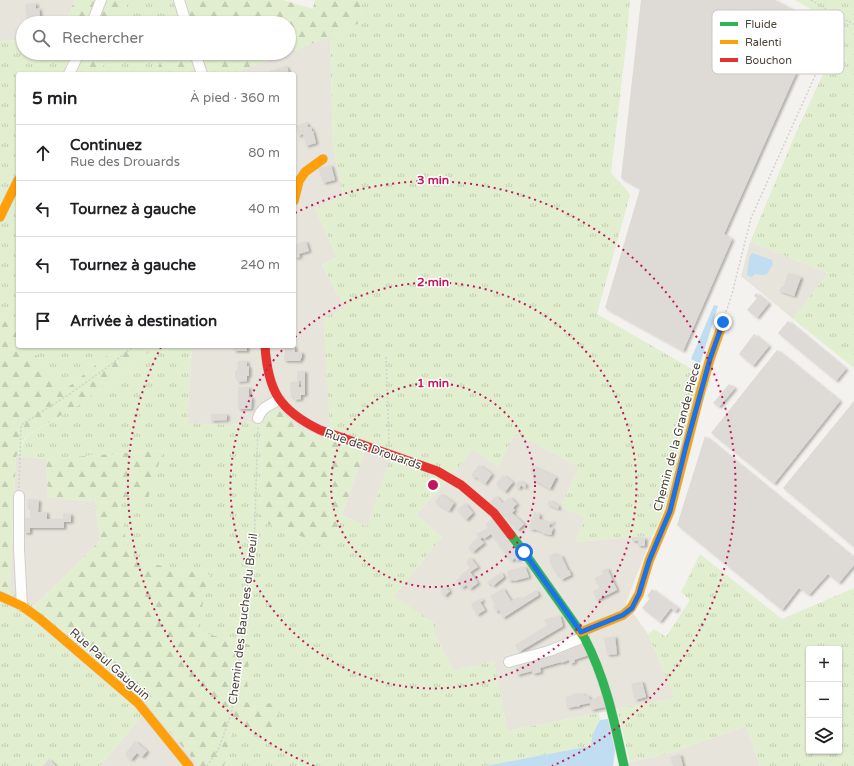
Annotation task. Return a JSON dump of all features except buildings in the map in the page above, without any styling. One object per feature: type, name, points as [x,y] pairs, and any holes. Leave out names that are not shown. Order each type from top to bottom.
[{"type":"street","points":[[95,16],[101,0]]},
{"type":"street","points":[[179,0],[184,16]]},
{"type":"street","points":[[70,72],[76,60]]},
{"type":"street","points":[[198,60],[201,72]]},
{"type":"street","points":[[296,193],[299,181],[304,172],[323,159]]},
{"type":"street","points":[[0,217],[16,184]]},
{"type":"street","name":"Chemin de la Grande Piece","points":[[582,634],[623,615],[632,608],[639,594],[649,561],[670,511],[710,359],[723,322]]},
{"type":"street","name":"Rue des Drouards","points":[[265,348],[268,375],[271,385],[279,399],[298,419],[320,430],[437,471],[461,485],[494,513],[524,552],[590,647],[598,664],[613,713],[624,766]]},
{"type":"street","points":[[258,418],[263,409],[279,399]]},
{"type":"street","points":[[19,496],[19,549],[22,606]]},
{"type":"street","name":"Rue Paul Gauguin","points":[[0,596],[22,606],[40,619],[138,704],[189,766]]},
{"type":"street","points":[[509,662],[549,651],[582,634]]},
{"type":"path","points":[[811,0],[828,10]]},
{"type":"path","points":[[844,19],[854,24]]},
{"type":"path","points":[[723,322],[732,294],[751,218],[816,74]]},
{"type":"path","points":[[19,496],[21,425],[105,369],[131,348]]},
{"type":"path","points":[[386,357],[389,454]]},
{"type":"path","name":"Chemin des Bauches du Breuil","points":[[206,766],[218,750],[230,715],[238,668],[254,550],[258,418]]},
{"type":"shaded area","points":[[0,0],[75,0],[68,16],[16,16],[16,40],[0,41]]},
{"type":"shaded area","points":[[330,37],[333,148],[343,195],[315,208],[337,257],[322,265],[345,308],[393,451],[367,527],[342,515],[365,451],[300,429],[275,408],[263,421],[230,425],[187,424],[192,348],[296,348],[296,72],[236,72],[269,60],[296,60],[296,49]]},
{"type":"shaded area","points":[[750,242],[828,273],[793,319],[741,276]]},
{"type":"shaded area","points":[[515,433],[579,467],[561,507],[585,517],[576,542],[652,536],[626,603],[648,634],[675,698],[507,731],[494,661],[453,671],[433,630],[394,596],[442,537],[416,515],[454,473],[473,449],[498,467]]},
{"type":"shaded area","points":[[16,456],[46,459],[48,497],[95,502],[100,541],[34,606],[10,592]]},
{"type":"shaded area","points":[[149,707],[199,766],[100,766]]},
{"type":"shaded area","points":[[746,726],[760,766],[615,766],[673,752]]},
{"type":"green space","points":[[75,0],[129,0],[123,16],[68,16]]},
{"type":"green space","points":[[129,0],[183,0],[186,8],[183,16],[123,16]]},
{"type":"green space","points":[[183,0],[283,0],[313,9],[315,0],[362,0],[361,22],[330,37],[296,49],[296,16],[183,16],[186,8]]},
{"type":"green space","points":[[362,0],[630,0],[611,173],[630,195],[597,314],[711,380],[658,525],[652,536],[576,542],[585,517],[561,507],[579,467],[515,433],[498,467],[473,449],[454,473],[416,515],[442,537],[394,596],[436,624],[433,630],[453,671],[494,661],[507,731],[599,713],[600,720],[593,733],[592,746],[485,766],[224,766],[232,731],[255,729],[265,738],[275,701],[265,705],[252,707],[246,701],[250,645],[196,631],[209,575],[131,560],[116,496],[162,450],[46,459],[16,456],[27,436],[80,404],[154,348],[192,348],[187,423],[230,425],[263,421],[260,521],[330,547],[342,515],[367,527],[392,451],[330,430],[323,318],[345,308],[322,265],[337,257],[315,208],[343,195],[333,148],[330,37],[361,22]]},
{"type":"green space","points":[[795,0],[854,0],[854,368],[793,319],[828,273],[750,242],[795,135],[823,74],[844,74],[844,10],[812,10]]},
{"type":"green space","points":[[16,40],[16,60],[82,60],[77,72],[16,72],[16,333],[0,315],[0,41]]},
{"type":"green space","points":[[82,60],[105,60],[101,72],[77,72]]},
{"type":"green space","points":[[105,60],[161,60],[155,72],[101,72]]},
{"type":"green space","points":[[161,60],[268,60],[236,72],[155,72]]},
{"type":"green space","points":[[0,315],[16,333],[16,348],[30,348],[66,389],[117,348],[154,348],[80,404],[26,436],[16,456],[10,592],[0,588]]},
{"type":"green space","points":[[30,348],[117,348],[66,389]]},
{"type":"green space","points":[[275,407],[300,429],[365,452],[330,547],[260,521],[263,421]]},
{"type":"green space","points":[[163,450],[147,502],[116,497],[131,560],[210,575],[196,631],[250,645],[246,701],[252,707],[265,705],[275,701],[281,709],[270,736],[265,738],[255,729],[232,731],[224,766],[199,766],[133,689],[34,606],[100,541],[95,502],[48,497],[46,459]]},
{"type":"green space","points":[[700,554],[782,619],[854,588],[854,766],[760,766],[746,726],[673,752],[630,762],[617,709],[675,698],[648,634],[654,629],[666,637],[690,600],[681,592]]},
{"type":"green space","points":[[0,588],[34,606],[133,689],[149,707],[100,766],[0,766]]},
{"type":"water","points":[[752,253],[772,260],[773,264],[767,274],[755,274],[752,277],[747,275],[749,258]]},
{"type":"water","points":[[714,305],[718,306],[700,364],[691,359]]},
{"type":"water","points":[[608,719],[615,750],[613,766],[485,766],[591,746],[592,738],[600,720]]},
{"type":"traffic: fast","points":[[511,535],[584,637],[592,653],[604,684],[624,766]]},
{"type":"traffic: slow","points":[[296,193],[299,181],[305,172],[323,159]]},
{"type":"traffic: slow","points":[[0,217],[16,184]]},
{"type":"traffic: slow","points":[[581,632],[623,615],[631,608],[639,594],[649,561],[670,511],[701,390],[723,322]]},
{"type":"traffic: slow","points":[[0,596],[22,606],[40,619],[138,703],[189,766]]},
{"type":"traffic: jam","points":[[265,348],[269,375],[273,387],[285,406],[295,415],[320,430],[437,471],[461,485],[494,513],[511,535]]},
{"type":"route","points":[[524,552],[581,632],[623,615],[632,608],[639,594],[649,561],[670,511],[710,359],[723,322]]}]
